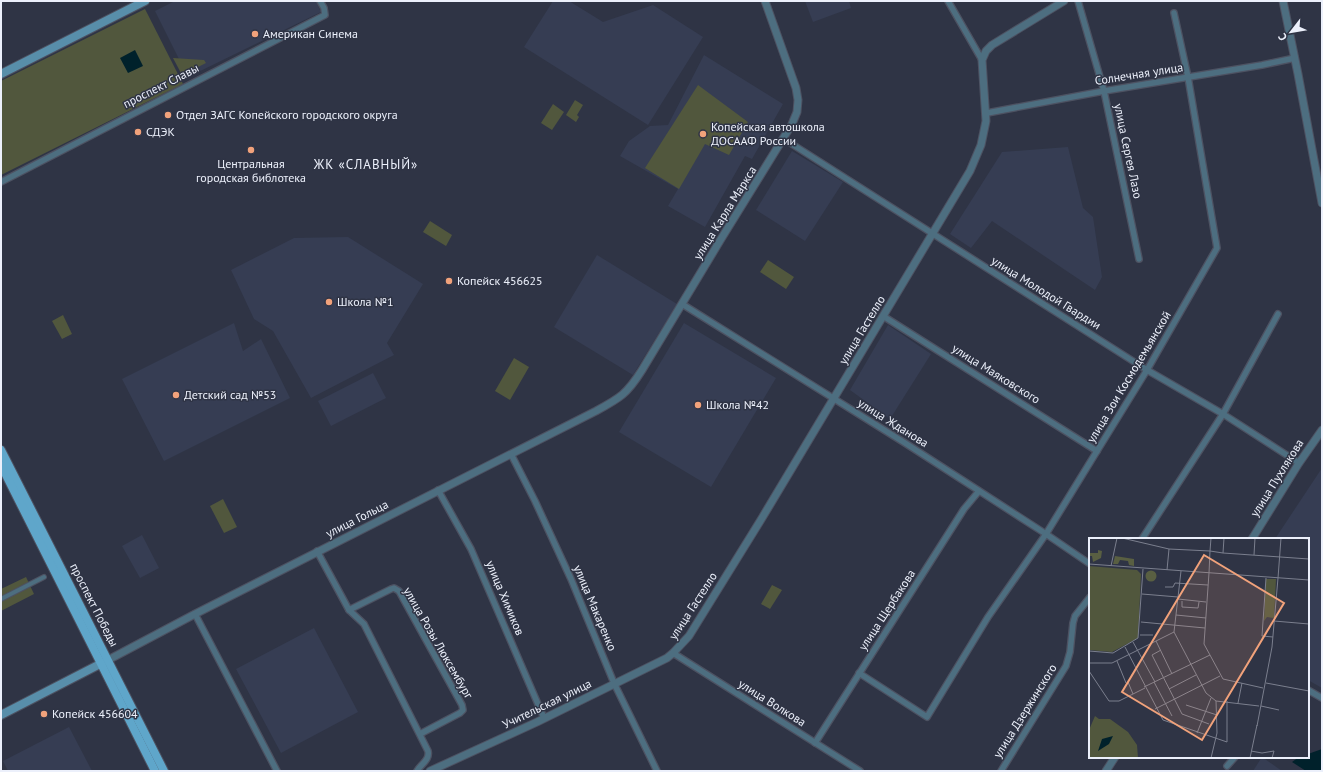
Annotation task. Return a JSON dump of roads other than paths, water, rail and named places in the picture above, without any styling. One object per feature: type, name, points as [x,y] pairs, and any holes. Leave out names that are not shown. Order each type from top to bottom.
[{"type":"main road","points":[[1,74],[145,1]]},
{"type":"main road","name":"проспект Победы","points":[[1,450],[105,662],[156,771]]},
{"type":"main road","name":"проспект Победы","points":[[1,465],[164,771]]},
{"type":"main road","points":[[1,715],[105,662]]},
{"type":"street","name":"проспект Славы","points":[[1,182],[325,15],[324,8],[320,1]]},
{"type":"street","name":"улица Карла Маркса","points":[[617,400],[632,387],[784,139],[797,112],[798,100],[796,88],[765,1]]},
{"type":"street","name":"улица Гастелло","points":[[673,653],[689,636],[762,518],[970,171],[981,145],[985,131],[986,113],[982,60],[948,1]]},
{"type":"street","points":[[982,60],[986,51],[992,45],[1064,1]]},
{"type":"street","name":"улица Сергея Лазо","points":[[1078,1],[1104,91],[1139,259]]},
{"type":"street","points":[[1283,1],[1322,203]]},
{"type":"street","name":"улица Зои Космодемьянской","points":[[859,673],[928,717],[988,617],[1046,534],[1147,370],[1217,248],[1188,77],[1174,13]]},
{"type":"street","name":"Солнечная улица","points":[[986,113],[1295,58]]},
{"type":"street","name":"улица Молодой Гвардии","points":[[784,139],[1147,370],[1223,414],[1300,463]]},
{"type":"street","name":"улица Жданова","points":[[682,304],[905,443],[1089,563]]},
{"type":"street","points":[[1143,538],[1223,414],[1278,314]]},
{"type":"street","name":"улица Маяковского","points":[[883,316],[1097,451]]},
{"type":"street","name":"улица Гольца","points":[[105,662],[195,614],[617,400]]},
{"type":"street","name":"улица Пухлякова","points":[[1253,538],[1322,430]]},
{"type":"street","name":"улица Макаренко","points":[[511,454],[535,501],[571,579],[614,683],[657,771]]},
{"type":"street","name":"улица Химиков","points":[[438,490],[472,549],[544,718]]},
{"type":"street","name":"улица Щербакова","points":[[814,743],[964,509],[979,491]]},
{"type":"street","points":[[317,552],[349,610],[364,624],[428,750],[429,755],[417,771]]},
{"type":"street","points":[[1,599],[44,577]]},
{"type":"street","name":"улица Розы Люксембург","points":[[349,610],[390,589],[394,588],[399,591],[463,710],[420,734]]},
{"type":"street","name":"улица Дзержинского","points":[[1001,771],[1066,666],[1070,652],[1075,616],[1089,598]]},
{"type":"street","points":[[195,614],[277,771]]},
{"type":"street","name":"Учительская улица","points":[[430,771],[544,718],[667,658],[673,653]]},
{"type":"street","name":"улица Волкова","points":[[673,653],[860,771]]},
{"type":"street","points":[[1309,691],[1322,698]]},
{"type":"street","points":[[1106,771],[1114,758]]},
{"type":"street","points":[[1228,766],[1234,758]]},
{"type":"place","name":"Американ Синема","points":[[255,34]]},
{"type":"place","name":"Отдел ЗАГС Копейского городского округа","points":[[168,115]]},
{"type":"place","name":"СДЭК","points":[[138,132]]},
{"type":"place","name":"Копейская автошкола ДОСААФ России","points":[[703,134]]},
{"type":"place","name":"Центральная городская библотека","points":[[251,150]]},
{"type":"place","name":"Копейск 456625","points":[[449,281]]},
{"type":"place","name":"Школа №1","points":[[329,302]]},
{"type":"place","name":"Детский сад №53","points":[[176,395]]},
{"type":"place","name":"Школа №42","points":[[698,405]]},
{"type":"place","name":"Копейск 456604","points":[[44,714]]},
{"type":"district","name":"ЖК «СЛАВНЫЙ»","points":[[366,164]]}]
